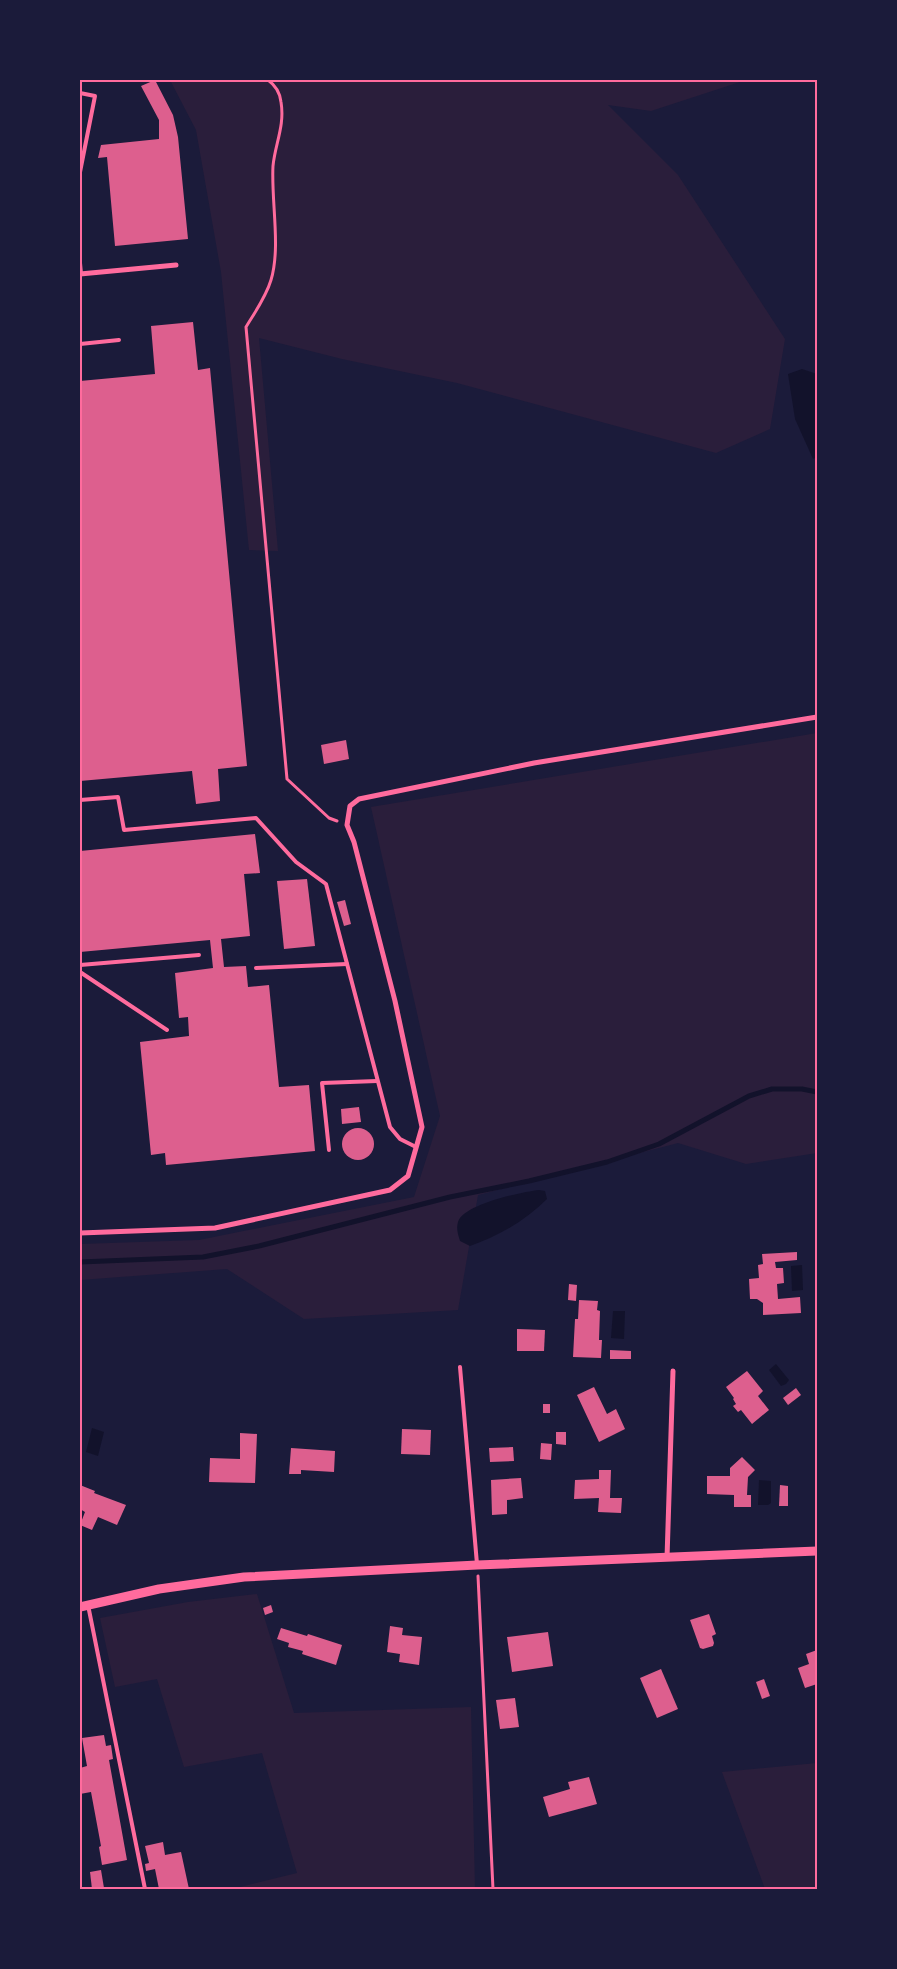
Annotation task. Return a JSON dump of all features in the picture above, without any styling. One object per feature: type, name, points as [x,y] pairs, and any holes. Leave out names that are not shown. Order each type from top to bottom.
[{"type":"street","points":[[81,274],[176,265]]},
{"type":"street","points":[[80,1233],[216,1228],[390,1190],[408,1176],[422,1127],[395,1001],[354,842],[347,825],[350,806],[359,799],[534,763],[817,717]]},
{"type":"street","points":[[667,1558],[673,1371]]},
{"type":"street","points":[[84,1606],[159,1589],[244,1577],[817,1551]]},
{"type":"lane","points":[[80,93],[95,96],[80,172]]},
{"type":"lane","points":[[80,263],[81,274]]},
{"type":"lane","points":[[80,344],[119,340]]},
{"type":"lane","points":[[80,800],[118,797],[124,830],[256,818],[296,862],[326,884],[390,1127],[400,1139],[416,1147]]},
{"type":"lane","points":[[80,965],[199,956]]},
{"type":"lane","points":[[256,968],[347,964]]},
{"type":"lane","points":[[80,972],[167,1030]]},
{"type":"lane","points":[[329,1150],[322,1083],[377,1081]]},
{"type":"lane","points":[[460,1367],[477,1565]]},
{"type":"lane","points":[[84,1606],[145,1889]]},
{"type":"path","points":[[268,80],[276,86],[282,100],[282,127],[273,165],[275,255],[272,279],[265,296],[246,327],[287,779],[329,818],[347,825]]},
{"type":"path","points":[[477,1565],[493,1889]]},
{"type":"shaded area","points":[[170,80],[746,80],[651,111],[608,105],[678,175],[785,339],[770,429],[716,453],[457,383],[342,359],[259,338],[278,551],[249,550],[221,272],[196,130]]},
{"type":"shaded area","points":[[802,369],[817,374],[817,457],[813,459],[795,419],[788,374]]},
{"type":"shaded area","points":[[817,733],[817,1153],[746,1164],[678,1143],[478,1195],[458,1310],[304,1319],[227,1269],[80,1280],[80,1244],[199,1240],[414,1197],[440,1116],[371,807]]},
{"type":"shaded area","points":[[539,1190],[545,1191],[547,1199],[521,1220],[502,1232],[470,1246],[460,1241],[457,1229],[458,1222],[471,1210],[494,1200]]},
{"type":"shaded area","points":[[802,1265],[803,1290],[792,1291],[791,1266]]},
{"type":"shaded area","points":[[613,1311],[625,1311],[624,1339],[611,1338]]},
{"type":"shaded area","points":[[776,1364],[789,1380],[781,1386],[769,1370]]},
{"type":"shaded area","points":[[92,1428],[104,1432],[98,1456],[86,1452]]},
{"type":"shaded area","points":[[759,1480],[771,1481],[771,1503],[768,1505],[758,1505]]},
{"type":"shaded area","points":[[257,1594],[294,1713],[471,1707],[475,1889],[232,1889],[297,1873],[262,1753],[184,1767],[157,1679],[115,1687],[100,1618],[188,1602]]},
{"type":"shaded area","points":[[817,1763],[817,1889],[765,1889],[722,1772]]},
{"type":"building","points":[[155,80],[173,115],[178,137],[188,239],[115,246],[107,157],[98,158],[101,145],[159,139],[159,120],[141,86]]},
{"type":"building","points":[[193,322],[198,370],[210,368],[247,766],[218,769],[220,801],[196,804],[192,771],[80,781],[80,381],[155,374],[151,326]]},
{"type":"building","points":[[346,740],[349,759],[324,764],[321,745]]},
{"type":"building","points":[[255,834],[260,873],[244,874],[250,936],[221,939],[224,967],[246,966],[248,987],[269,985],[279,1087],[309,1085],[315,1151],[166,1165],[165,1153],[151,1155],[140,1042],[189,1036],[188,1017],[179,1018],[175,973],[213,968],[210,940],[80,952],[80,851]]},
{"type":"building","points":[[307,879],[315,946],[284,949],[277,881]]},
{"type":"building","points":[[345,900],[351,924],[344,926],[337,902]]},
{"type":"building","points":[[359,1107],[361,1122],[342,1124],[341,1109]]},
{"type":"building","points":[[358,1128],[370,1132],[374,1144],[370,1156],[358,1160],[346,1156],[342,1144],[346,1132]]},
{"type":"building","points":[[797,1252],[797,1260],[775,1262],[776,1268],[783,1268],[784,1283],[777,1284],[778,1299],[800,1297],[801,1313],[763,1315],[763,1303],[757,1299],[750,1299],[749,1279],[759,1278],[758,1265],[763,1264],[762,1254]]},
{"type":"building","points":[[569,1284],[577,1285],[576,1301],[568,1300]]},
{"type":"building","points":[[579,1300],[598,1301],[597,1310],[600,1311],[599,1340],[602,1340],[601,1358],[573,1357],[575,1319],[578,1319]]},
{"type":"building","points":[[517,1329],[545,1330],[544,1351],[517,1351]]},
{"type":"building","points":[[610,1350],[631,1351],[631,1359],[610,1359]]},
{"type":"building","points":[[747,1371],[763,1391],[758,1396],[769,1410],[752,1424],[741,1410],[738,1412],[733,1406],[736,1404],[734,1398],[726,1387]]},
{"type":"building","points":[[594,1387],[607,1414],[616,1409],[625,1429],[599,1442],[577,1395]]},
{"type":"building","points":[[796,1388],[801,1395],[788,1405],[783,1398]]},
{"type":"building","points":[[543,1404],[550,1404],[550,1413],[543,1413]]},
{"type":"building","points":[[402,1429],[431,1430],[430,1455],[401,1454]]},
{"type":"building","points":[[556,1432],[566,1432],[566,1445],[556,1444]]},
{"type":"building","points":[[240,1433],[257,1434],[255,1483],[209,1482],[210,1458],[240,1459]]},
{"type":"building","points":[[541,1443],[552,1444],[551,1460],[540,1459]]},
{"type":"building","points":[[513,1447],[514,1461],[490,1462],[489,1448]]},
{"type":"building","points":[[291,1448],[335,1451],[334,1472],[301,1470],[301,1474],[289,1474]]},
{"type":"building","points":[[742,1457],[755,1470],[748,1477],[747,1495],[751,1495],[751,1507],[734,1507],[734,1495],[707,1494],[707,1476],[730,1476],[730,1468]]},
{"type":"building","points":[[599,1470],[611,1470],[610,1498],[622,1498],[621,1513],[598,1512],[599,1498],[574,1499],[575,1480],[599,1479]]},
{"type":"building","points":[[521,1478],[523,1498],[507,1500],[507,1514],[492,1515],[491,1480]]},
{"type":"building","points":[[80,1485],[95,1491],[94,1493],[126,1505],[117,1525],[98,1517],[92,1530],[80,1525],[85,1512],[80,1509]]},
{"type":"building","points":[[780,1485],[788,1486],[788,1506],[779,1506]]},
{"type":"building","points":[[271,1605],[273,1612],[265,1615],[263,1608]]},
{"type":"building","points":[[709,1614],[716,1634],[712,1636],[713,1646],[703,1649],[700,1648],[690,1620]]},
{"type":"building","points":[[390,1626],[403,1628],[402,1635],[422,1637],[419,1665],[399,1662],[400,1654],[387,1652]]},
{"type":"building","points":[[281,1628],[342,1645],[336,1665],[302,1654],[303,1651],[288,1647],[289,1643],[277,1639]]},
{"type":"building","points":[[548,1632],[553,1666],[512,1672],[507,1637]]},
{"type":"building","points":[[817,1650],[817,1684],[805,1688],[798,1668],[809,1664],[806,1654]]},
{"type":"building","points":[[661,1669],[678,1709],[657,1718],[640,1678]]},
{"type":"building","points":[[764,1679],[770,1696],[762,1699],[756,1682]]},
{"type":"building","points":[[515,1698],[519,1727],[500,1729],[496,1700]]},
{"type":"building","points":[[104,1735],[106,1746],[111,1745],[113,1759],[109,1760],[127,1860],[102,1865],[99,1847],[101,1846],[91,1792],[80,1794],[80,1768],[87,1766],[82,1738]]},
{"type":"building","points":[[589,1777],[597,1804],[549,1817],[543,1797],[570,1789],[568,1782]]},
{"type":"building","points":[[163,1842],[165,1855],[181,1852],[189,1889],[159,1889],[155,1869],[146,1871],[145,1864],[149,1863],[145,1846]]},
{"type":"building","points":[[101,1870],[104,1888],[92,1889],[90,1872]]},
{"type":"waterway","points":[[80,1262],[203,1257],[259,1246],[450,1197],[529,1181],[607,1162],[659,1144],[749,1096],[772,1089],[802,1089],[817,1092]]}]
